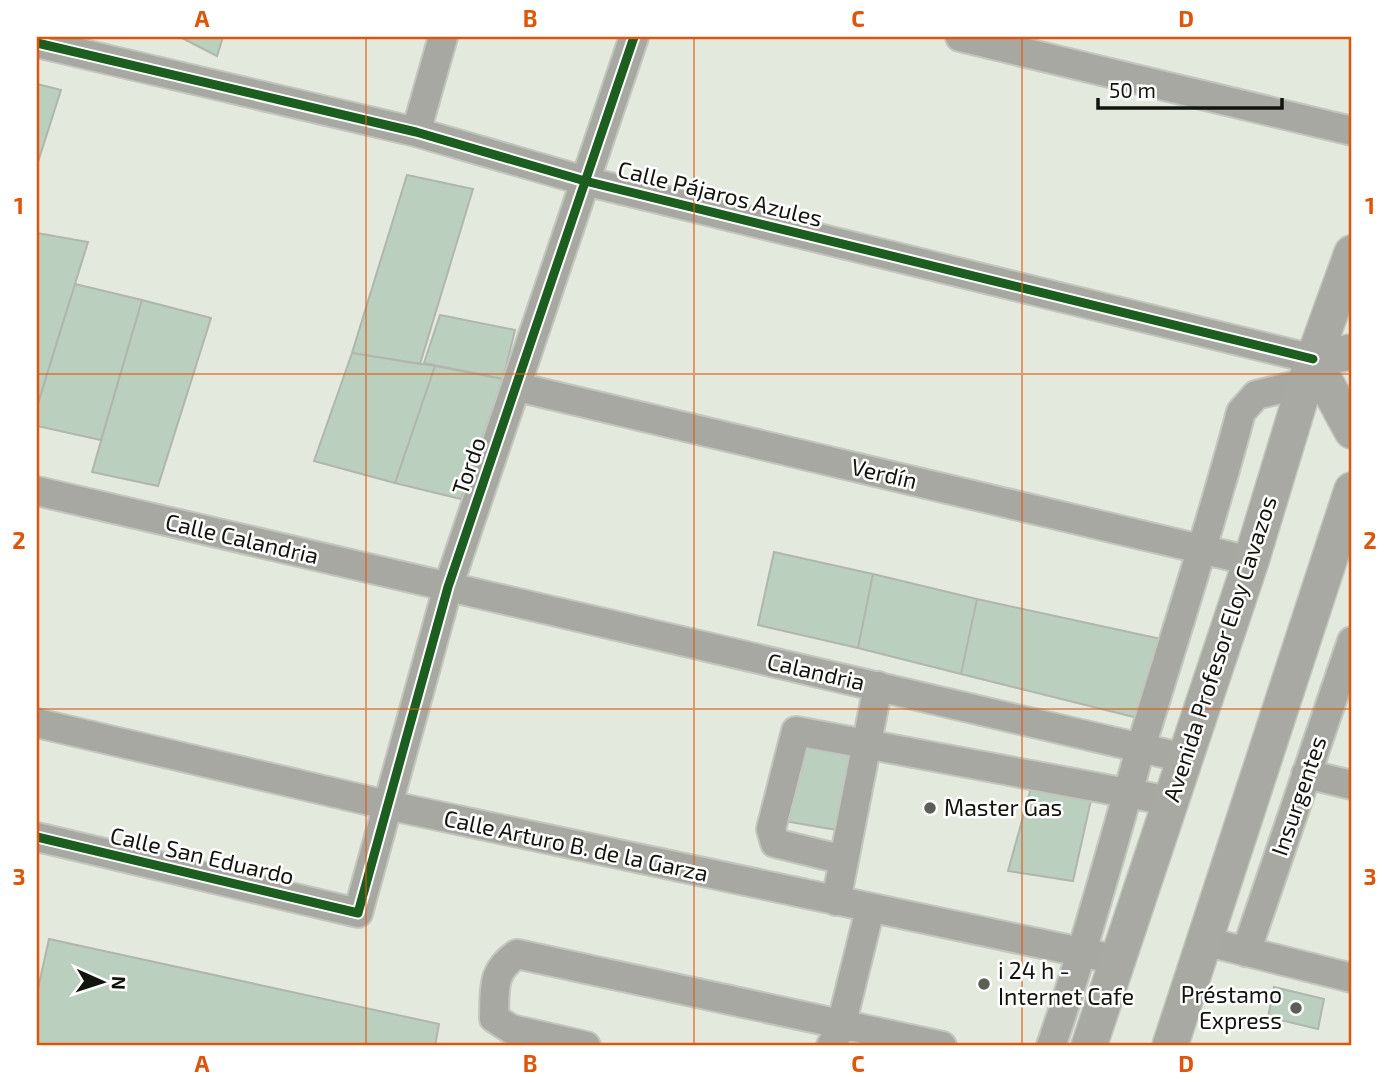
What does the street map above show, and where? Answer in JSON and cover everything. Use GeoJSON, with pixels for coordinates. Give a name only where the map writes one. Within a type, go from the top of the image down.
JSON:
{"type":"FeatureCollection","features":[{"type":"Feature","properties":{"kind":"main road","name":"Avenida Profesor Eloy Cavazos"},"geometry":{"type":"LineString","coordinates":[[1089,1046],[1251,561],[1309,371],[1352,253]]}},
{"type":"Feature","properties":{"kind":"main road"},"geometry":{"type":"LineString","coordinates":[[1352,352],[1309,371],[1352,430]]}},
{"type":"Feature","properties":{"kind":"main road"},"geometry":{"type":"LineString","coordinates":[[1170,1046],[1352,490]]}},
{"type":"Feature","properties":{"kind":"street"},"geometry":{"type":"LineString","coordinates":[[416,132],[443,37]]}},
{"type":"Feature","properties":{"kind":"street","name":"Tordo"},"geometry":{"type":"LineString","coordinates":[[358,914],[448,587],[634,37]]}},
{"type":"Feature","properties":{"kind":"street"},"geometry":{"type":"LineString","coordinates":[[960,37],[1352,131]]}},
{"type":"Feature","properties":{"kind":"street","name":"Calle Pájaros Azules"},"geometry":{"type":"LineString","coordinates":[[37,43],[416,132],[585,181],[1309,371]]}},
{"type":"Feature","properties":{"kind":"street"},"geometry":{"type":"LineString","coordinates":[[1051,1046],[1083,952],[1141,748],[1204,550],[1241,412],[1256,395],[1309,371]]}},
{"type":"Feature","properties":{"kind":"street","name":"Verdín"},"geometry":{"type":"LineString","coordinates":[[517,387],[1251,561]]}},
{"type":"Feature","properties":{"kind":"street","name":"Calle Calandria"},"geometry":{"type":"LineString","coordinates":[[37,491],[448,587]]}},
{"type":"Feature","properties":{"kind":"street","name":"Calandria"},"geometry":{"type":"LineString","coordinates":[[448,587],[1184,758]]}},
{"type":"Feature","properties":{"kind":"street","name":"Insurgentes"},"geometry":{"type":"LineString","coordinates":[[1247,952],[1352,640]]}},
{"type":"Feature","properties":{"kind":"street"},"geometry":{"type":"LineString","coordinates":[[836,901],[878,686]]}},
{"type":"Feature","properties":{"kind":"street","name":"Calle Arturo B. de la Garza"},"geometry":{"type":"LineString","coordinates":[[37,723],[387,805],[1118,960]]}},
{"type":"Feature","properties":{"kind":"street"},"geometry":{"type":"LineString","coordinates":[[844,860],[775,843],[771,829],[796,730],[1170,801]]}},
{"type":"Feature","properties":{"kind":"street"},"geometry":{"type":"LineString","coordinates":[[1306,774],[1352,785]]}},
{"type":"Feature","properties":{"kind":"street","name":"Calle San Eduardo"},"geometry":{"type":"LineString","coordinates":[[37,837],[358,914]]}},
{"type":"Feature","properties":{"kind":"street"},"geometry":{"type":"LineString","coordinates":[[836,1036],[870,909]]}},
{"type":"Feature","properties":{"kind":"street"},"geometry":{"type":"LineString","coordinates":[[1204,942],[1352,978]]}},
{"type":"Feature","properties":{"kind":"street"},"geometry":{"type":"LineString","coordinates":[[586,1046],[511,1028],[494,1018],[495,987],[501,965],[517,954],[836,1036],[942,1046]]}},
{"type":"Feature","properties":{"kind":"building"},"geometry":{"type":"Polygon","coordinates":[[[180,37],[223,37],[217,56],[180,37]]]}},
{"type":"Feature","properties":{"kind":"building"},"geometry":{"type":"Polygon","coordinates":[[[37,84],[61,90],[37,165],[37,84]]]}},
{"type":"Feature","properties":{"kind":"building"},"geometry":{"type":"Polygon","coordinates":[[[407,175],[473,189],[420,364],[352,353],[407,175]]]}},
{"type":"Feature","properties":{"kind":"building"},"geometry":{"type":"Polygon","coordinates":[[[37,233],[88,242],[37,406],[37,233]]]}},
{"type":"Feature","properties":{"kind":"building"},"geometry":{"type":"Polygon","coordinates":[[[75,284],[142,300],[101,440],[37,426],[37,407],[75,284]]]}},
{"type":"Feature","properties":{"kind":"building"},"geometry":{"type":"Polygon","coordinates":[[[142,300],[211,318],[158,486],[92,472],[142,300]]]}},
{"type":"Feature","properties":{"kind":"building"},"geometry":{"type":"Polygon","coordinates":[[[440,315],[515,330],[503,379],[424,363],[440,315]]]}},
{"type":"Feature","properties":{"kind":"building"},"geometry":{"type":"Polygon","coordinates":[[[352,353],[435,366],[395,483],[314,461],[352,353]]]}},
{"type":"Feature","properties":{"kind":"building"},"geometry":{"type":"Polygon","coordinates":[[[435,366],[503,379],[461,499],[395,483],[435,366]]]}},
{"type":"Feature","properties":{"kind":"building"},"geometry":{"type":"Polygon","coordinates":[[[774,552],[873,574],[858,648],[758,625],[774,552]]]}},
{"type":"Feature","properties":{"kind":"building"},"geometry":{"type":"Polygon","coordinates":[[[873,574],[977,599],[961,674],[858,648],[873,574]]]}},
{"type":"Feature","properties":{"kind":"building"},"geometry":{"type":"Polygon","coordinates":[[[977,599],[1161,639],[1138,718],[961,674],[977,599]]]}},
{"type":"Feature","properties":{"kind":"building"},"geometry":{"type":"Polygon","coordinates":[[[806,744],[856,754],[837,830],[784,821],[806,744]]]}},
{"type":"Feature","properties":{"kind":"building"},"geometry":{"type":"Polygon","coordinates":[[[1031,788],[1091,800],[1073,881],[1008,871],[1031,788]]]}},
{"type":"Feature","properties":{"kind":"building"},"geometry":{"type":"Polygon","coordinates":[[[49,939],[439,1024],[435,1046],[37,1046],[37,993],[49,939]]]}},
{"type":"Feature","properties":{"kind":"building","name":"Préstamo Express"},"geometry":{"type":"Polygon","coordinates":[[[1274,987],[1324,999],[1318,1029],[1268,1017],[1274,987]]]}},
{"type":"Feature","properties":{"kind":"cycle path"},"geometry":{"type":"LineString","coordinates":[[37,837],[358,913],[448,587],[634,37]]}},
{"type":"Feature","properties":{"kind":"cycle path"},"geometry":{"type":"LineString","coordinates":[[37,43],[416,132],[585,181],[1313,359]]}},
{"type":"Feature","properties":{"kind":"place","name":"Master Gas"},"geometry":{"type":"Point","coordinates":[930,808]}},
{"type":"Feature","properties":{"kind":"place","name":"i 24 h - Internet Cafe"},"geometry":{"type":"Point","coordinates":[984,984]}},
{"type":"Feature","properties":{"kind":"place","name":"Préstamo Express"},"geometry":{"type":"Point","coordinates":[1296,1008]}}]}
